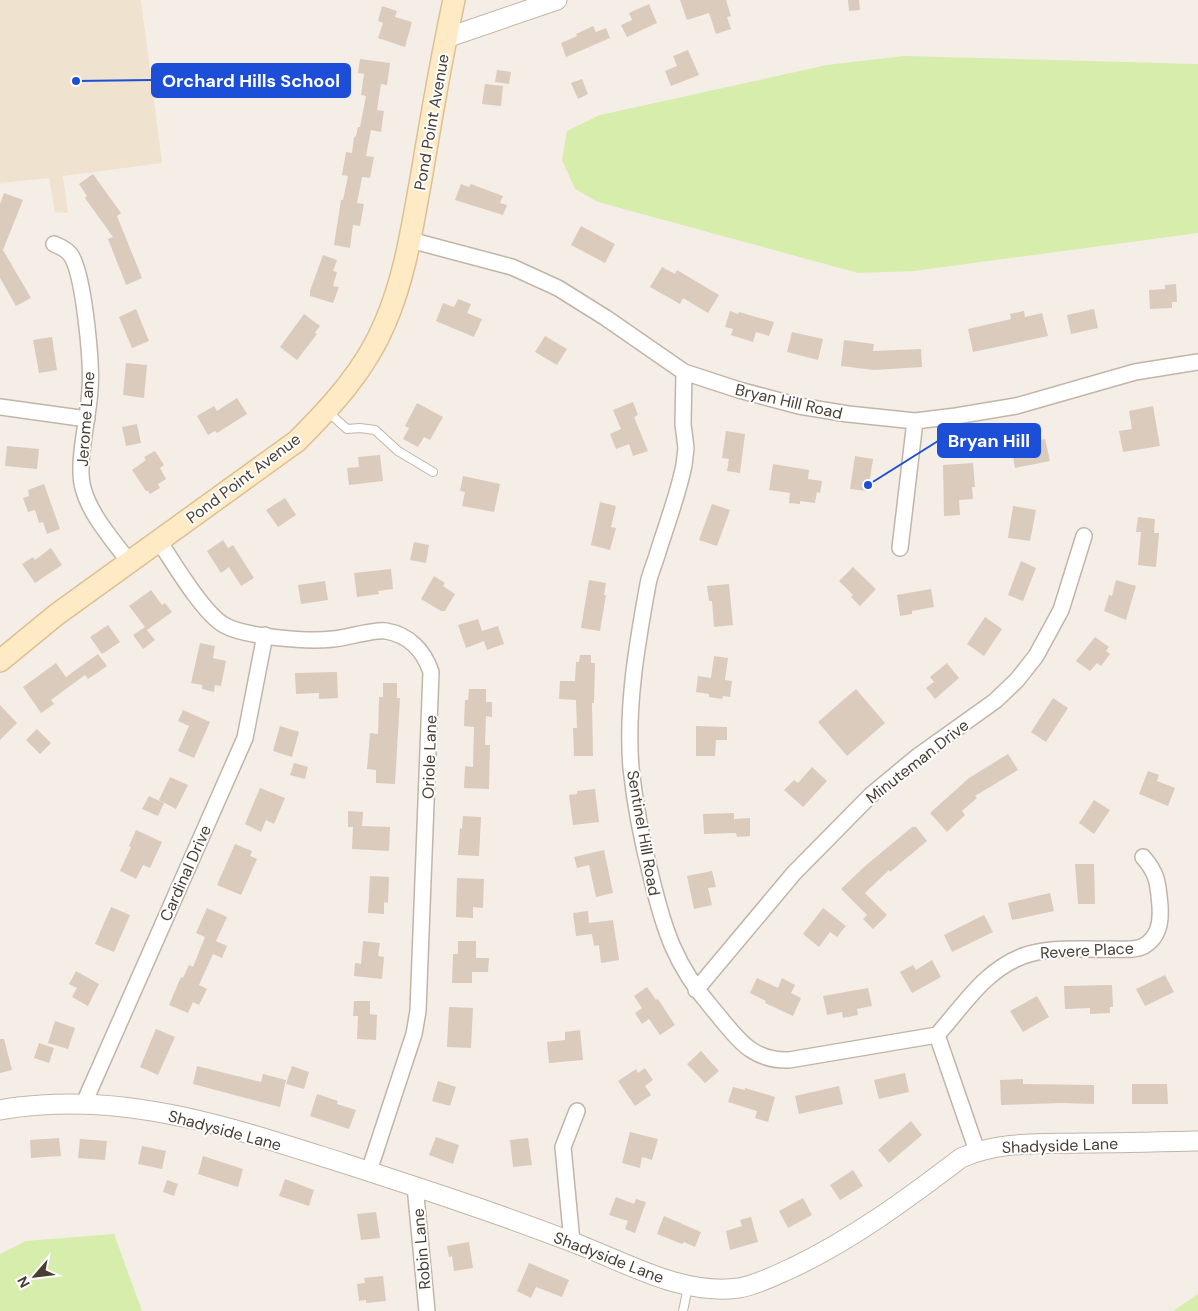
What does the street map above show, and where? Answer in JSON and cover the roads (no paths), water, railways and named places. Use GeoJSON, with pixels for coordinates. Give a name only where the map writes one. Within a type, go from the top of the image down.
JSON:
{"type":"FeatureCollection","features":[{"type":"Feature","properties":{"kind":"main road","name":"Pond Point Avenue"},"geometry":{"type":"LineString","coordinates":[[0,661],[56,615],[297,441],[348,386],[368,356],[384,324],[405,263],[454,0]]}},
{"type":"Feature","properties":{"kind":"street"},"geometry":{"type":"LineString","coordinates":[[446,38],[557,0]]}},
{"type":"Feature","properties":{"kind":"street","name":"Bryan Hill Road"},"geometry":{"type":"LineString","coordinates":[[410,240],[512,267],[558,288],[606,318],[684,372],[739,390],[799,406],[848,414],[915,421],[956,416],[1016,406],[1135,372],[1198,362]]}},
{"type":"Feature","properties":{"kind":"street","name":"Jerome Lane"},"geometry":{"type":"LineString","coordinates":[[54,244],[64,249],[76,267],[88,332],[90,388],[81,469],[82,487],[97,518],[129,562]]}},
{"type":"Feature","properties":{"kind":"street","name":"Sentinel Hill Road"},"geometry":{"type":"LineString","coordinates":[[684,372],[683,424],[686,448],[684,465],[681,480],[648,582],[633,678],[631,766],[636,810],[660,915],[675,953],[696,990],[742,1043],[753,1052],[764,1057],[790,1060],[937,1035]]}},
{"type":"Feature","properties":{"kind":"street"},"geometry":{"type":"LineString","coordinates":[[0,407],[87,419]]}},
{"type":"Feature","properties":{"kind":"street"},"geometry":{"type":"LineString","coordinates":[[900,548],[915,421]]}},
{"type":"Feature","properties":{"kind":"street","name":"Minuteman Drive"},"geometry":{"type":"LineString","coordinates":[[696,990],[794,872],[871,795],[918,756],[995,701],[1017,680],[1036,656],[1061,610],[1084,536]]}},
{"type":"Feature","properties":{"kind":"street","name":"Oriole Lane"},"geometry":{"type":"LineString","coordinates":[[159,541],[213,617],[226,626],[235,630],[299,640],[332,639],[385,631],[412,642],[425,656],[431,672],[418,1011],[414,1034],[369,1172]]}},
{"type":"Feature","properties":{"kind":"street","name":"Cardinal Drive"},"geometry":{"type":"LineString","coordinates":[[84,1103],[245,738],[264,635]]}},
{"type":"Feature","properties":{"kind":"street","name":"Revere Place"},"geometry":{"type":"LineString","coordinates":[[937,1035],[983,981],[996,970],[1024,955],[1047,950],[1133,949],[1148,943],[1158,929],[1161,916],[1158,880],[1151,866],[1143,857]]}},
{"type":"Feature","properties":{"kind":"street"},"geometry":{"type":"LineString","coordinates":[[937,1035],[977,1151]]}},
{"type":"Feature","properties":{"kind":"street","name":"Shadyside Lane"},"geometry":{"type":"LineString","coordinates":[[0,1110],[11,1107],[84,1103],[151,1111],[226,1126],[415,1186],[572,1242],[645,1272],[688,1287],[712,1290],[742,1288],[775,1276],[837,1245],[867,1226],[960,1158],[977,1151],[996,1146],[1026,1144],[1198,1142]]}},
{"type":"Feature","properties":{"kind":"street"},"geometry":{"type":"LineString","coordinates":[[572,1242],[563,1147],[577,1111]]}},
{"type":"Feature","properties":{"kind":"street","name":"Robin Lane"},"geometry":{"type":"LineString","coordinates":[[415,1186],[427,1311]]}},
{"type":"Feature","properties":{"kind":"lane"},"geometry":{"type":"LineString","coordinates":[[326,411],[347,429],[375,430],[398,451],[433,472]]}},
{"type":"Feature","properties":{"kind":"lane"},"geometry":{"type":"LineString","coordinates":[[683,1311],[688,1287]]}},
{"type":"Feature","properties":{"kind":"place","name":"Orchard Hills School"},"geometry":{"type":"Point","coordinates":[76,81]}},
{"type":"Feature","properties":{"kind":"place","name":"Bryan Hill"},"geometry":{"type":"Point","coordinates":[868,485]}}]}
